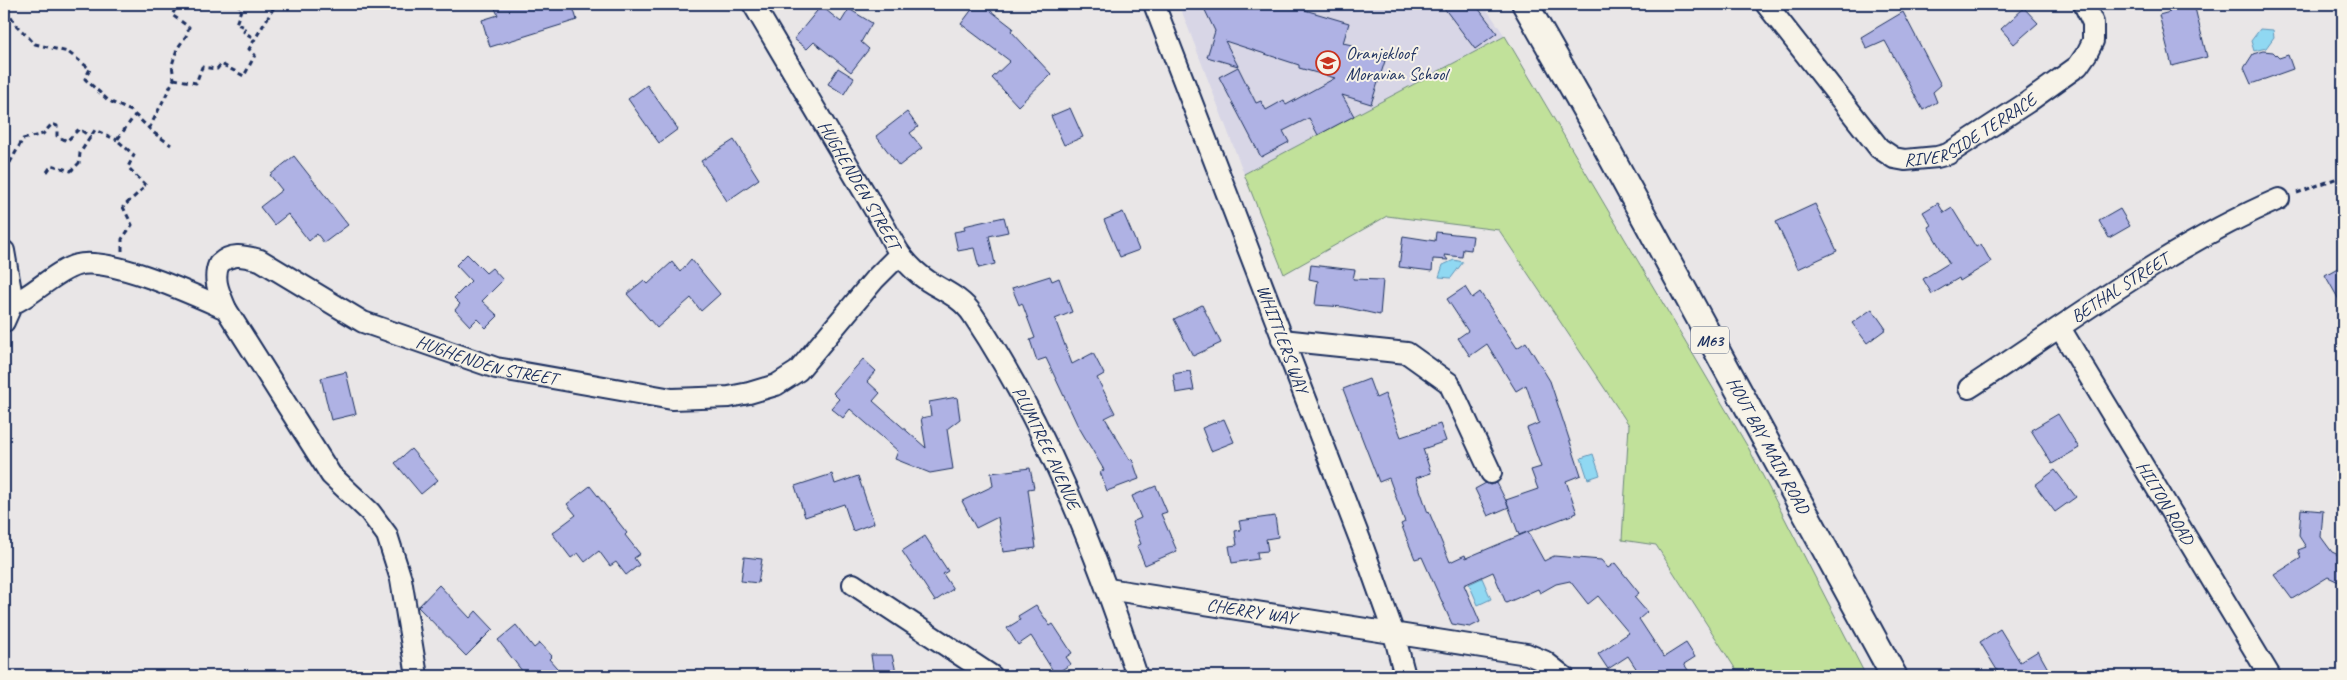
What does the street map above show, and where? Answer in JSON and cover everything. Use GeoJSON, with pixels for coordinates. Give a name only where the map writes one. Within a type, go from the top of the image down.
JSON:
{"type":"FeatureCollection","features":[{"type":"Feature","properties":{"kind":"main road","name":"HOUT BAY MAIN ROAD"},"geometry":{"type":"LineString","coordinates":[[1525,4],[1594,125],[1894,676]]}},
{"type":"Feature","properties":{"kind":"street","name":"HUGHENDEN STREET"},"geometry":{"type":"LineString","coordinates":[[417,676],[401,579],[387,535],[370,512],[331,475],[226,309],[216,284],[219,264],[227,257],[244,256],[260,260],[347,314],[374,327],[496,368],[672,399],[729,397],[764,390],[776,385],[798,371],[874,280],[899,255],[886,228],[753,4]]}},
{"type":"Feature","properties":{"kind":"street","name":"WHITTLERS WAY"},"geometry":{"type":"LineString","coordinates":[[1154,4],[1282,340],[1325,446],[1394,634],[1405,676]]}},
{"type":"Feature","properties":{"kind":"street","name":"RIVERSIDE TERRACE"},"geometry":{"type":"LineString","coordinates":[[1766,4],[1879,148],[1894,158],[1913,161],[1948,154],[2028,102],[2078,66],[2088,53],[2093,41],[2093,23],[2084,4]]}},
{"type":"Feature","properties":{"kind":"street","name":"BETHAL STREET"},"geometry":{"type":"LineString","coordinates":[[1969,388],[2129,280],[2229,223],[2280,200]]}},
{"type":"Feature","properties":{"kind":"street"},"geometry":{"type":"LineString","coordinates":[[4,251],[10,278],[12,304],[4,322]]}},
{"type":"Feature","properties":{"kind":"street","name":"PLUMTREE AVENUE"},"geometry":{"type":"LineString","coordinates":[[899,255],[914,270],[958,299],[972,313],[1018,389],[1061,473],[1108,589],[1137,676]]}},
{"type":"Feature","properties":{"kind":"street"},"geometry":{"type":"LineString","coordinates":[[12,304],[24,299],[78,265],[96,263],[164,282],[226,309]]}},
{"type":"Feature","properties":{"kind":"street","name":"HILTON ROAD"},"geometry":{"type":"LineString","coordinates":[[2060,328],[2270,676]]}},
{"type":"Feature","properties":{"kind":"street"},"geometry":{"type":"LineString","coordinates":[[1282,340],[1407,353],[1449,384],[1491,473]]}},
{"type":"Feature","properties":{"kind":"street"},"geometry":{"type":"LineString","coordinates":[[853,584],[992,676]]}},
{"type":"Feature","properties":{"kind":"street","name":"CHERRY WAY"},"geometry":{"type":"LineString","coordinates":[[1108,589],[1527,654],[1544,661],[1563,676]]}},
{"type":"Feature","properties":{"kind":"path"},"geometry":{"type":"LineString","coordinates":[[5,6],[10,4]]}},
{"type":"Feature","properties":{"kind":"path"},"geometry":{"type":"LineString","coordinates":[[150,129],[174,79],[172,65],[177,48],[186,36],[188,27],[172,15],[178,4]]}},
{"type":"Feature","properties":{"kind":"path"},"geometry":{"type":"LineString","coordinates":[[236,4],[242,7],[236,24],[246,27],[244,32],[255,39]]}},
{"type":"Feature","properties":{"kind":"path"},"geometry":{"type":"LineString","coordinates":[[174,79],[196,83],[202,67],[218,69],[221,64],[244,76],[255,55],[249,49],[276,4]]}},
{"type":"Feature","properties":{"kind":"path"},"geometry":{"type":"LineString","coordinates":[[4,34],[5,6]]}},
{"type":"Feature","properties":{"kind":"path"},"geometry":{"type":"LineString","coordinates":[[5,6],[16,25],[35,44],[68,52],[90,69],[85,79],[108,101],[135,114],[150,129],[170,144]]}},
{"type":"Feature","properties":{"kind":"path"},"geometry":{"type":"LineString","coordinates":[[117,140],[135,114]]}},
{"type":"Feature","properties":{"kind":"path"},"geometry":{"type":"LineString","coordinates":[[4,168],[7,168],[23,139],[43,134],[52,124],[57,126],[57,136],[67,141],[79,129],[91,137]]}},
{"type":"Feature","properties":{"kind":"path"},"geometry":{"type":"LineString","coordinates":[[47,172],[52,165],[70,171],[79,163],[80,153],[95,130],[117,140],[134,155],[128,167],[146,186],[123,208],[132,225],[122,239],[122,257],[118,269]]}},
{"type":"Feature","properties":{"kind":"path"},"geometry":{"type":"LineString","coordinates":[[2280,200],[2343,176]]}},
{"type":"Feature","properties":{"kind":"shaded area","name":"Oranjekloof Moravian School"},"geometry":{"type":"Polygon","coordinates":[[[1179,4],[1483,4],[1505,36],[1244,174],[1179,4]]]}},
{"type":"Feature","properties":{"kind":"green space"},"geometry":{"type":"Polygon","coordinates":[[[1505,36],[1749,449],[1866,676],[1740,676],[1656,545],[1622,540],[1629,425],[1499,230],[1387,216],[1284,274],[1244,174],[1505,36]]]}},
{"type":"Feature","properties":{"kind":"water"},"geometry":{"type":"Polygon","coordinates":[[[2260,29],[2273,30],[2274,37],[2266,48],[2254,51],[2251,41],[2260,29]]]}},
{"type":"Feature","properties":{"kind":"water"},"geometry":{"type":"Polygon","coordinates":[[[1454,260],[1463,262],[1451,278],[1439,277],[1443,265],[1454,260]]]}},
{"type":"Feature","properties":{"kind":"water"},"geometry":{"type":"Polygon","coordinates":[[[1593,454],[1600,475],[1588,479],[1581,458],[1593,454]]]}},
{"type":"Feature","properties":{"kind":"water"},"geometry":{"type":"Polygon","coordinates":[[[1482,578],[1491,599],[1478,605],[1469,584],[1482,578]]]}},
{"type":"Feature","properties":{"kind":"building"},"geometry":{"type":"Polygon","coordinates":[[[493,4],[572,4],[577,20],[490,47],[482,20],[498,15],[493,4]]]}},
{"type":"Feature","properties":{"kind":"building"},"geometry":{"type":"Polygon","coordinates":[[[976,4],[982,4],[1013,28],[1011,31],[1051,74],[1018,106],[992,78],[1010,61],[961,24],[976,4]]]}},
{"type":"Feature","properties":{"kind":"building"},"geometry":{"type":"Polygon","coordinates":[[[1202,4],[1299,4],[1298,8],[1349,23],[1343,43],[1352,45],[1351,49],[1385,61],[1371,104],[1342,95],[1354,116],[1318,135],[1309,118],[1283,131],[1289,142],[1261,157],[1219,77],[1238,67],[1256,103],[1261,101],[1266,110],[1284,100],[1286,105],[1335,78],[1299,68],[1299,65],[1225,41],[1238,66],[1207,57],[1215,31],[1202,4]]]}},
{"type":"Feature","properties":{"kind":"building"},"geometry":{"type":"Polygon","coordinates":[[[1441,4],[1475,4],[1497,33],[1475,49],[1441,4]]]}},
{"type":"Feature","properties":{"kind":"building"},"geometry":{"type":"Polygon","coordinates":[[[2162,4],[2194,4],[2207,57],[2172,66],[2159,15],[2170,12],[2162,4]]]}},
{"type":"Feature","properties":{"kind":"building"},"geometry":{"type":"Polygon","coordinates":[[[821,6],[841,22],[849,9],[872,23],[861,42],[869,49],[851,72],[814,42],[807,49],[794,39],[821,6]]]}},
{"type":"Feature","properties":{"kind":"building"},"geometry":{"type":"Polygon","coordinates":[[[2024,8],[2038,23],[2014,44],[2001,29],[2024,8]]]}},
{"type":"Feature","properties":{"kind":"building"},"geometry":{"type":"Polygon","coordinates":[[[1903,12],[1941,85],[1933,92],[1937,102],[1923,110],[1885,41],[1867,49],[1861,37],[1903,12]]]}},
{"type":"Feature","properties":{"kind":"building"},"geometry":{"type":"Polygon","coordinates":[[[2263,51],[2273,52],[2279,58],[2288,55],[2293,69],[2251,84],[2244,68],[2253,54],[2263,51]]]}},
{"type":"Feature","properties":{"kind":"building"},"geometry":{"type":"Polygon","coordinates":[[[838,68],[854,78],[844,94],[828,84],[838,68]]]}},
{"type":"Feature","properties":{"kind":"building"},"geometry":{"type":"Polygon","coordinates":[[[647,85],[678,129],[659,143],[628,99],[647,85]]]}},
{"type":"Feature","properties":{"kind":"building"},"geometry":{"type":"Polygon","coordinates":[[[1070,108],[1083,137],[1064,145],[1051,116],[1070,108]]]}},
{"type":"Feature","properties":{"kind":"building"},"geometry":{"type":"Polygon","coordinates":[[[907,112],[918,127],[910,133],[922,148],[899,166],[876,136],[907,112]]]}},
{"type":"Feature","properties":{"kind":"building"},"geometry":{"type":"Polygon","coordinates":[[[734,140],[759,179],[727,201],[701,161],[734,140]]]}},
{"type":"Feature","properties":{"kind":"building"},"geometry":{"type":"Polygon","coordinates":[[[294,156],[348,225],[324,243],[317,234],[309,241],[288,214],[274,225],[260,207],[282,190],[270,175],[294,156]]]}},
{"type":"Feature","properties":{"kind":"building"},"geometry":{"type":"Polygon","coordinates":[[[1938,203],[1944,213],[1952,208],[1976,247],[1981,244],[1991,262],[1960,281],[1959,278],[1932,294],[1923,279],[1949,263],[1928,227],[1931,225],[1923,212],[1938,203]]]}},
{"type":"Feature","properties":{"kind":"building"},"geometry":{"type":"Polygon","coordinates":[[[1815,204],[1837,251],[1798,269],[1776,222],[1815,204]]]}},
{"type":"Feature","properties":{"kind":"building"},"geometry":{"type":"Polygon","coordinates":[[[2120,209],[2130,226],[2109,238],[2099,221],[2120,209]]]}},
{"type":"Feature","properties":{"kind":"building"},"geometry":{"type":"Polygon","coordinates":[[[1123,212],[1139,250],[1120,257],[1104,220],[1123,212]]]}},
{"type":"Feature","properties":{"kind":"building"},"geometry":{"type":"Polygon","coordinates":[[[1004,217],[1008,232],[989,236],[995,264],[979,268],[974,248],[958,251],[954,232],[965,230],[964,226],[1004,217]]]}},
{"type":"Feature","properties":{"kind":"building"},"geometry":{"type":"Polygon","coordinates":[[[1436,232],[1473,236],[1471,250],[1463,249],[1462,257],[1444,255],[1448,260],[1433,259],[1432,271],[1399,267],[1403,236],[1435,241],[1436,232]]]}},
{"type":"Feature","properties":{"kind":"building"},"geometry":{"type":"Polygon","coordinates":[[[467,254],[486,273],[492,268],[503,280],[482,301],[498,316],[486,328],[477,319],[470,326],[455,310],[460,304],[454,298],[471,281],[456,265],[467,254]]]}},
{"type":"Feature","properties":{"kind":"building"},"geometry":{"type":"Polygon","coordinates":[[[691,259],[720,294],[701,311],[691,298],[657,328],[627,294],[644,280],[648,284],[672,262],[680,272],[691,259]]]}},
{"type":"Feature","properties":{"kind":"building"},"geometry":{"type":"Polygon","coordinates":[[[1311,265],[1355,270],[1353,279],[1383,280],[1380,315],[1344,307],[1315,305],[1318,281],[1309,279],[1311,265]]]}},
{"type":"Feature","properties":{"kind":"building"},"geometry":{"type":"Polygon","coordinates":[[[2343,265],[2343,307],[2325,275],[2343,265]]]}},
{"type":"Feature","properties":{"kind":"building"},"geometry":{"type":"Polygon","coordinates":[[[1050,276],[1052,281],[1059,278],[1072,312],[1055,319],[1072,364],[1093,353],[1104,374],[1097,378],[1115,413],[1105,418],[1130,460],[1132,459],[1139,479],[1107,491],[1100,472],[1104,470],[1077,424],[1046,358],[1037,361],[1030,340],[1035,338],[1022,303],[1019,305],[1012,288],[1050,276]]]}},
{"type":"Feature","properties":{"kind":"building"},"geometry":{"type":"Polygon","coordinates":[[[1465,287],[1472,298],[1480,292],[1517,348],[1526,342],[1550,381],[1581,475],[1566,481],[1577,513],[1519,535],[1506,500],[1538,489],[1531,470],[1541,467],[1527,428],[1539,423],[1526,385],[1516,391],[1487,344],[1470,356],[1458,338],[1468,331],[1447,299],[1465,287]]]}},
{"type":"Feature","properties":{"kind":"building"},"geometry":{"type":"Polygon","coordinates":[[[1202,305],[1221,343],[1193,356],[1174,319],[1202,305]]]}},
{"type":"Feature","properties":{"kind":"building"},"geometry":{"type":"Polygon","coordinates":[[[1872,309],[1886,329],[1867,343],[1852,323],[1872,309]]]}},
{"type":"Feature","properties":{"kind":"building"},"geometry":{"type":"Polygon","coordinates":[[[863,359],[876,371],[867,381],[880,393],[873,401],[926,448],[921,418],[931,416],[929,402],[957,397],[960,419],[947,429],[953,469],[930,473],[895,459],[898,451],[850,409],[843,418],[831,408],[839,399],[833,393],[863,359]]]}},
{"type":"Feature","properties":{"kind":"building"},"geometry":{"type":"Polygon","coordinates":[[[1190,371],[1194,390],[1176,393],[1173,374],[1190,371]]]}},
{"type":"Feature","properties":{"kind":"building"},"geometry":{"type":"Polygon","coordinates":[[[346,372],[356,414],[331,420],[321,378],[346,372]]]}},
{"type":"Feature","properties":{"kind":"building"},"geometry":{"type":"Polygon","coordinates":[[[1369,379],[1376,398],[1385,394],[1401,437],[1440,424],[1446,441],[1423,449],[1431,473],[1416,478],[1428,513],[1450,562],[1465,555],[1466,558],[1528,532],[1544,561],[1554,556],[1601,560],[1608,568],[1615,563],[1639,593],[1634,597],[1647,612],[1639,619],[1664,657],[1686,643],[1695,657],[1684,664],[1692,676],[1641,676],[1628,656],[1608,669],[1598,654],[1629,633],[1598,596],[1588,604],[1570,581],[1556,584],[1540,593],[1538,589],[1506,603],[1493,572],[1464,585],[1480,622],[1470,627],[1452,624],[1422,557],[1415,559],[1401,524],[1405,522],[1389,478],[1379,482],[1343,389],[1369,379]]]}},
{"type":"Feature","properties":{"kind":"building"},"geometry":{"type":"Polygon","coordinates":[[[2058,414],[2079,448],[2052,464],[2031,430],[2058,414]]]}},
{"type":"Feature","properties":{"kind":"building"},"geometry":{"type":"Polygon","coordinates":[[[1224,419],[1234,442],[1211,451],[1202,428],[1224,419]]]}},
{"type":"Feature","properties":{"kind":"building"},"geometry":{"type":"Polygon","coordinates":[[[411,449],[438,480],[421,494],[395,463],[411,449]]]}},
{"type":"Feature","properties":{"kind":"building"},"geometry":{"type":"Polygon","coordinates":[[[1030,468],[1034,488],[1028,489],[1036,548],[1003,552],[998,517],[976,528],[962,501],[993,486],[991,473],[1030,468]]]}},
{"type":"Feature","properties":{"kind":"building"},"geometry":{"type":"Polygon","coordinates":[[[2055,470],[2076,497],[2055,512],[2035,485],[2055,470]]]}},
{"type":"Feature","properties":{"kind":"building"},"geometry":{"type":"Polygon","coordinates":[[[832,474],[835,484],[858,476],[874,523],[853,531],[844,504],[805,517],[795,486],[832,474]]]}},
{"type":"Feature","properties":{"kind":"building"},"geometry":{"type":"Polygon","coordinates":[[[1486,483],[1490,485],[1497,483],[1509,507],[1488,516],[1475,489],[1486,483]]]}},
{"type":"Feature","properties":{"kind":"building"},"geometry":{"type":"Polygon","coordinates":[[[590,486],[627,533],[625,535],[640,554],[634,558],[639,565],[626,575],[616,562],[610,566],[599,551],[585,562],[578,553],[571,558],[552,533],[576,515],[567,504],[590,486]]]}},
{"type":"Feature","properties":{"kind":"building"},"geometry":{"type":"Polygon","coordinates":[[[1156,486],[1167,512],[1161,514],[1177,551],[1145,565],[1137,546],[1141,544],[1132,522],[1141,518],[1132,496],[1156,486]]]}},
{"type":"Feature","properties":{"kind":"building"},"geometry":{"type":"Polygon","coordinates":[[[2301,509],[2323,511],[2321,537],[2332,552],[2343,557],[2343,584],[2328,577],[2292,599],[2274,575],[2301,558],[2298,550],[2306,547],[2299,536],[2301,509]]]}},
{"type":"Feature","properties":{"kind":"building"},"geometry":{"type":"Polygon","coordinates":[[[1275,516],[1278,537],[1266,539],[1268,551],[1257,552],[1258,559],[1232,563],[1229,546],[1237,545],[1235,531],[1241,530],[1239,521],[1275,516]]]}},
{"type":"Feature","properties":{"kind":"building"},"geometry":{"type":"Polygon","coordinates":[[[925,536],[948,571],[943,574],[953,589],[935,601],[902,551],[925,536]]]}},
{"type":"Feature","properties":{"kind":"building"},"geometry":{"type":"Polygon","coordinates":[[[744,557],[762,559],[758,583],[741,581],[744,557]]]}},
{"type":"Feature","properties":{"kind":"building"},"geometry":{"type":"Polygon","coordinates":[[[439,585],[470,618],[476,611],[493,629],[466,656],[418,607],[439,585]]]}},
{"type":"Feature","properties":{"kind":"building"},"geometry":{"type":"Polygon","coordinates":[[[1036,605],[1050,626],[1053,624],[1072,653],[1066,657],[1071,664],[1055,674],[1031,636],[1018,645],[1007,628],[1020,620],[1018,616],[1036,605]]]}},
{"type":"Feature","properties":{"kind":"building"},"geometry":{"type":"Polygon","coordinates":[[[516,625],[534,648],[540,643],[552,656],[549,659],[564,676],[526,676],[498,640],[516,625]]]}},
{"type":"Feature","properties":{"kind":"building"},"geometry":{"type":"Polygon","coordinates":[[[2000,629],[2020,662],[2038,651],[2052,676],[1998,676],[2000,675],[1980,642],[2000,629]]]}},
{"type":"Feature","properties":{"kind":"building"},"geometry":{"type":"Polygon","coordinates":[[[871,655],[892,655],[897,676],[874,676],[871,655]]]}},
{"type":"Feature","properties":{"kind":"place","name":"Oranjekloof Moravian School"},"geometry":{"type":"Point","coordinates":[1328,63]}}]}
